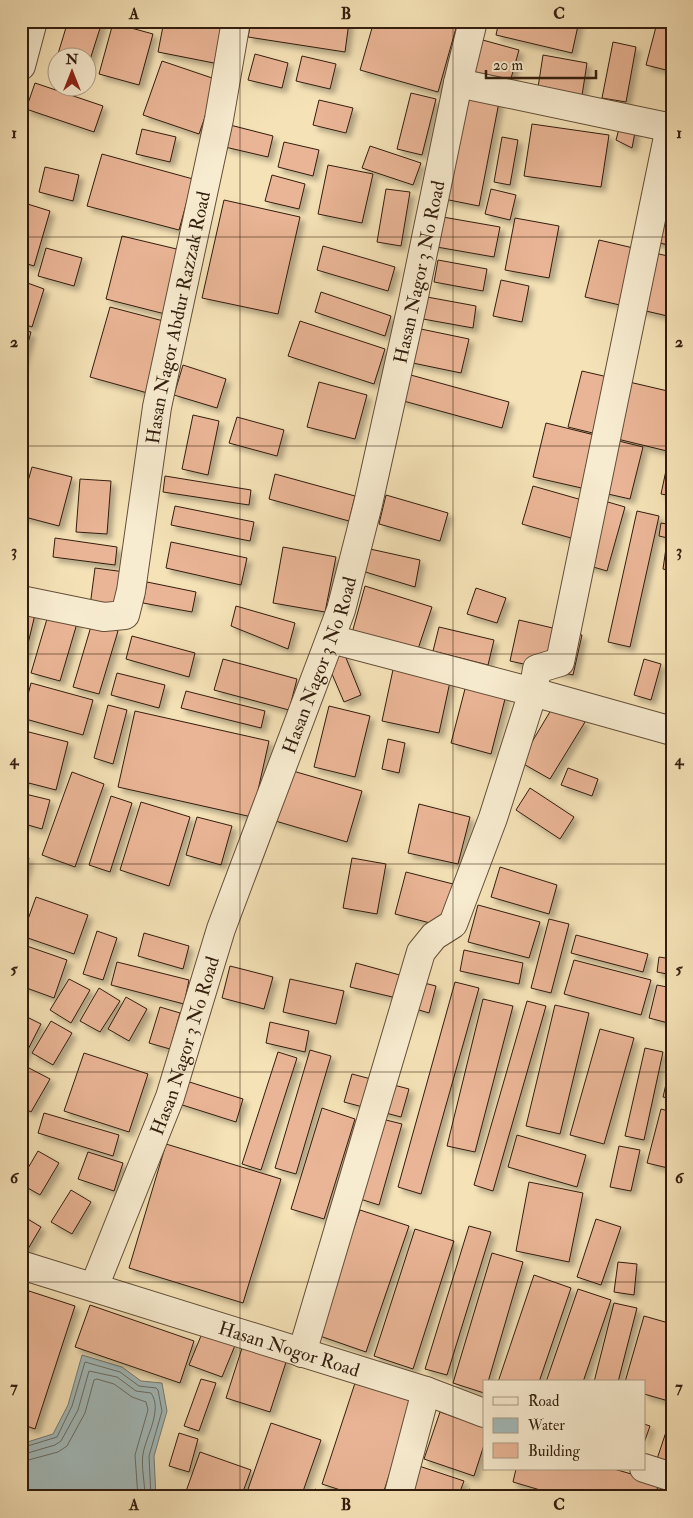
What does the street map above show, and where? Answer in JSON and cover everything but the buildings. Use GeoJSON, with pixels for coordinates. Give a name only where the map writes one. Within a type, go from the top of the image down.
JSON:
{"type":"FeatureCollection","features":[{"type":"Feature","properties":{"kind":"street"},"geometry":{"type":"LineString","coordinates":[[21,66],[33,21]]}},
{"type":"Feature","properties":{"kind":"street","name":"Hasan Nagor Abdur Razzak Road"},"geometry":{"type":"LineString","coordinates":[[21,600],[104,617],[125,615],[131,591],[157,407],[219,119],[236,21]]}},
{"type":"Feature","properties":{"kind":"street","name":"Hasan Nagor 3 No Road"},"geometry":{"type":"LineString","coordinates":[[94,1287],[170,1097],[221,929],[341,610],[368,504],[473,21]]}},
{"type":"Feature","properties":{"kind":"street"},"geometry":{"type":"LineString","coordinates":[[302,1353],[421,952],[434,936],[453,924],[493,818],[533,692],[537,668],[560,662],[671,128],[458,83]]}},
{"type":"Feature","properties":{"kind":"street"},"geometry":{"type":"LineString","coordinates":[[331,639],[672,731]]}},
{"type":"Feature","properties":{"kind":"street","name":"Hasan Nogor Road"},"geometry":{"type":"LineString","coordinates":[[21,1264],[426,1391],[483,1413]]}},
{"type":"Feature","properties":{"kind":"street"},"geometry":{"type":"LineString","coordinates":[[398,1497],[426,1391]]}},
{"type":"Feature","properties":{"kind":"street"},"geometry":{"type":"LineString","coordinates":[[646,1469],[669,1483]]}},
{"type":"Feature","properties":{"kind":"water"},"geometry":{"type":"Polygon","coordinates":[[[82,1355],[122,1367],[141,1381],[162,1383],[167,1411],[154,1456],[156,1497],[21,1497],[21,1444],[53,1434],[68,1405],[82,1355]]]}}]}
